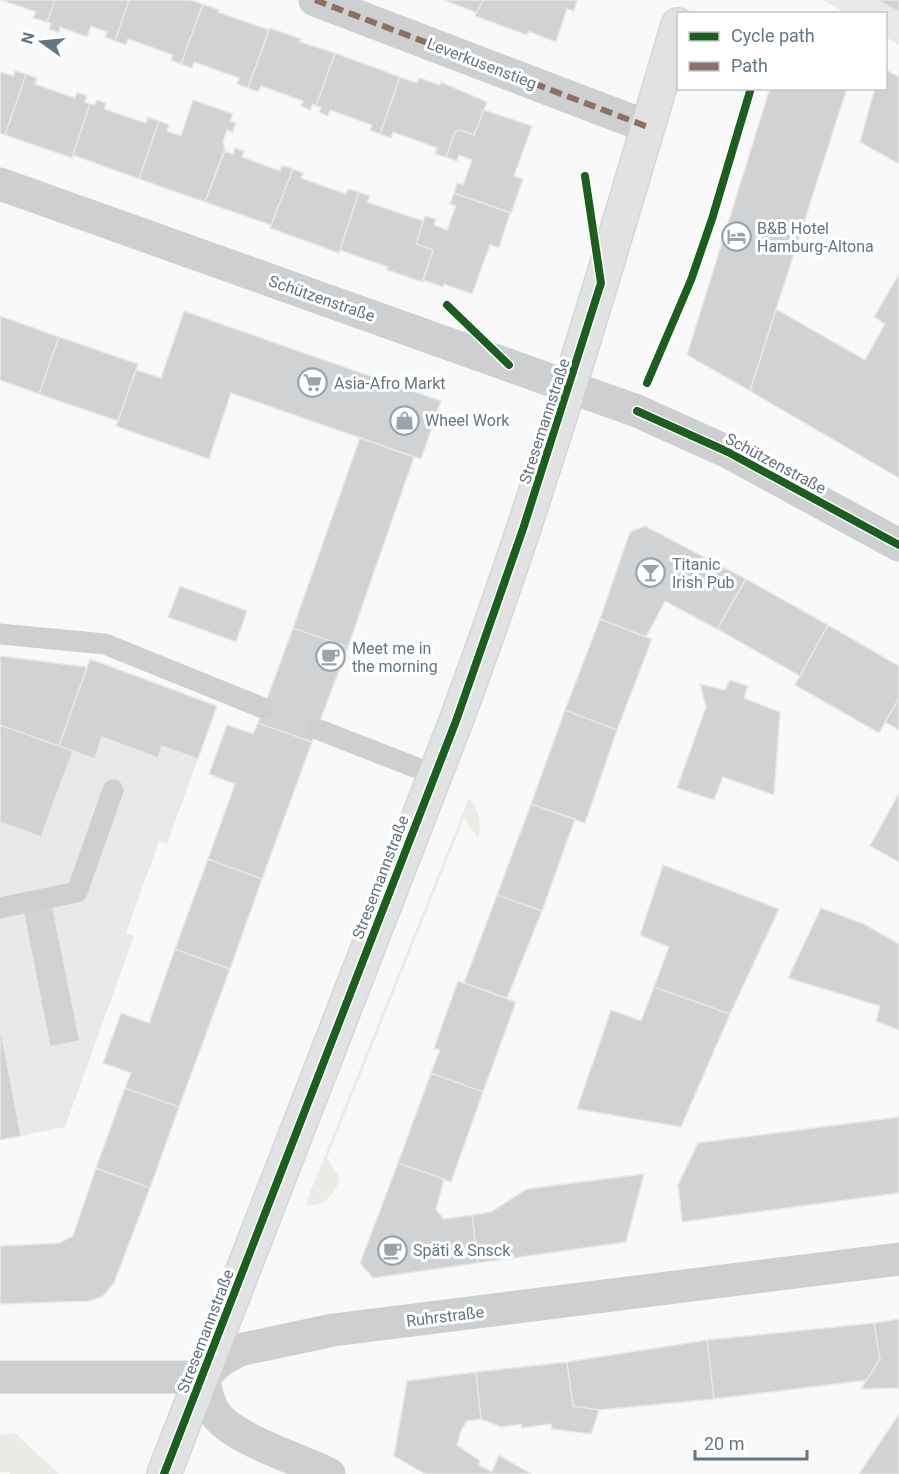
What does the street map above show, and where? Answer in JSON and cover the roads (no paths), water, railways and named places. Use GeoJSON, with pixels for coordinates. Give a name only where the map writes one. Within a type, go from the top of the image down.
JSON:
{"type":"FeatureCollection","features":[{"type":"Feature","properties":{"kind":"main road","name":"Stresemannstraße"},"geometry":{"type":"LineString","coordinates":[[164,1474],[435,775],[497,608],[570,386],[677,28]]}},
{"type":"Feature","properties":{"kind":"street","name":"Leverkusenstieg"},"geometry":{"type":"LineString","coordinates":[[315,0],[648,127]]}},
{"type":"Feature","properties":{"kind":"street","name":"Schützenstraße"},"geometry":{"type":"LineString","coordinates":[[0,184],[638,411],[728,452],[899,545]]}},
{"type":"Feature","properties":{"kind":"street","name":"Ruhrstraße"},"geometry":{"type":"LineString","coordinates":[[202,1377],[221,1360],[239,1350],[333,1330],[899,1259]]}},
{"type":"Feature","properties":{"kind":"street"},"geometry":{"type":"LineString","coordinates":[[0,1377],[202,1377],[209,1403],[217,1416],[230,1428],[267,1448],[329,1474]]}},
{"type":"Feature","properties":{"kind":"lane"},"geometry":{"type":"LineString","coordinates":[[0,634],[105,644],[263,708]]}},
{"type":"Feature","properties":{"kind":"lane"},"geometry":{"type":"LineString","coordinates":[[317,729],[435,775]]}},
{"type":"Feature","properties":{"kind":"lane"},"geometry":{"type":"LineString","coordinates":[[0,908],[77,892],[113,790]]}},
{"type":"Feature","properties":{"kind":"place","name":"B&B Hotel Hamburg-Altona"},"geometry":{"type":"Point","coordinates":[736,237]}},
{"type":"Feature","properties":{"kind":"place","name":"Asia-Afro Markt"},"geometry":{"type":"Point","coordinates":[313,383]}},
{"type":"Feature","properties":{"kind":"place","name":"Wheel Work"},"geometry":{"type":"Point","coordinates":[404,420]}},
{"type":"Feature","properties":{"kind":"place","name":"Titanic Irish Pub"},"geometry":{"type":"Point","coordinates":[651,573]}},
{"type":"Feature","properties":{"kind":"place","name":"Meet me in the morning"},"geometry":{"type":"Point","coordinates":[331,657]}},
{"type":"Feature","properties":{"kind":"place","name":"Späti & Snsck"},"geometry":{"type":"Point","coordinates":[392,1250]}}]}
